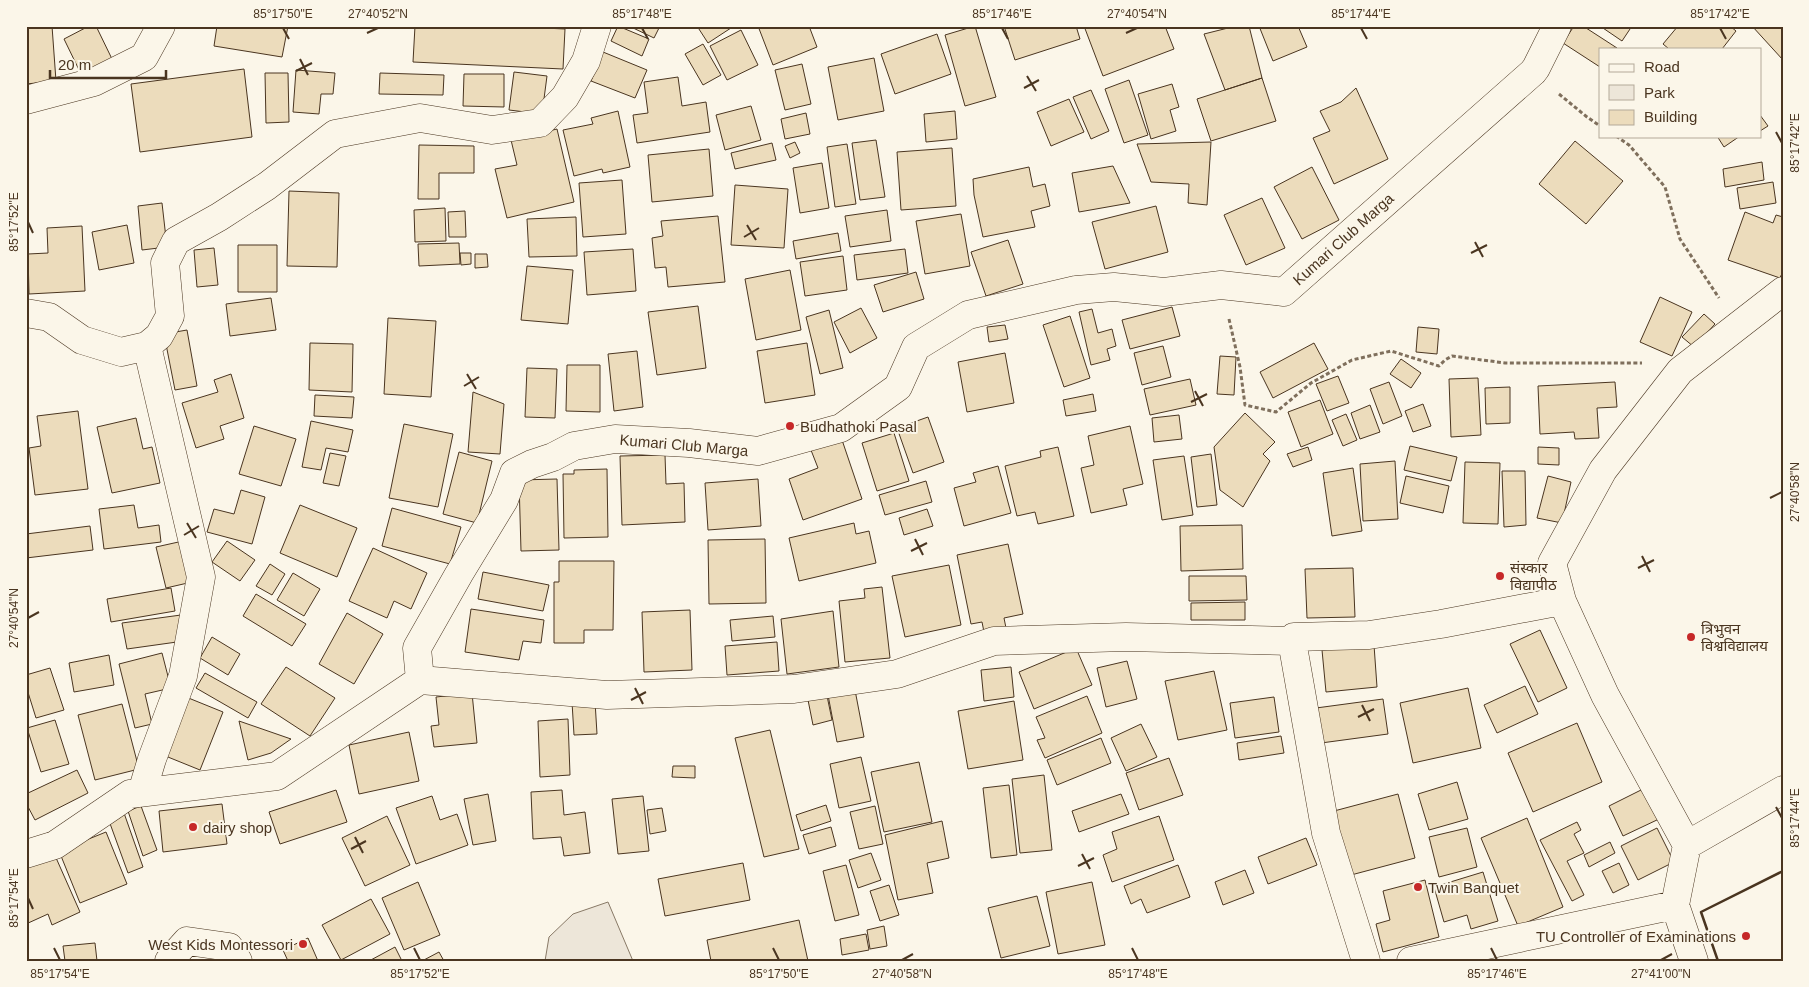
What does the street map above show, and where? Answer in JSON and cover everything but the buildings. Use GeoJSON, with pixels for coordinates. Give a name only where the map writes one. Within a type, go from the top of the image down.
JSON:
{"type":"FeatureCollection","features":[{"type":"Feature","properties":{"kind":"street"},"geometry":{"type":"LineString","coordinates":[[26,100],[94,82],[144,58],[161,26]]}},
{"type":"Feature","properties":{"kind":"street"},"geometry":{"type":"LineString","coordinates":[[26,312],[49,317],[82,340],[121,352],[147,346],[159,336],[170,316],[165,263],[176,241],[219,217],[267,186],[335,134],[420,118],[492,130],[540,123],[566,97],[586,61],[597,26]]}},
{"type":"Feature","properties":{"kind":"street","name":"Kumari Club Marga"},"geometry":{"type":"LineString","coordinates":[[420,680],[417,648],[504,500],[514,473],[574,446],[615,439],[688,443],[758,452],[841,428],[898,387],[916,347],[968,315],[1076,290],[1114,287],[1164,292],[1221,285],[1284,292],[1533,72],[1557,26]]}},
{"type":"Feature","properties":{"kind":"street"},"geometry":{"type":"LineString","coordinates":[[1694,961],[1675,906],[1687,845],[1606,695],[1562,601],[1552,563],[1603,470],[1680,371],[1783,291]]}},
{"type":"Feature","properties":{"kind":"street"},"geometry":{"type":"LineString","coordinates":[[142,792],[152,759],[183,676],[201,577],[147,346]]}},
{"type":"Feature","properties":{"kind":"street"},"geometry":{"type":"LineString","coordinates":[[1292,641],[1294,637],[1369,635],[1441,624],[1562,601]]}},
{"type":"Feature","properties":{"kind":"street"},"geometry":{"type":"LineString","coordinates":[[26,854],[55,845],[130,794],[276,776],[420,680],[606,695],[794,689],[897,674],[994,641],[1126,637],[1292,641]]}},
{"type":"Feature","properties":{"kind":"street"},"geometry":{"type":"LineString","coordinates":[[1292,641],[1326,833],[1366,961]]}},
{"type":"Feature","properties":{"kind":"street"},"geometry":{"type":"LineString","coordinates":[[1687,845],[1783,790]]}},
{"type":"Feature","properties":{"kind":"street"},"geometry":{"type":"LineString","coordinates":[[1411,961],[1675,906]]}},
{"type":"Feature","properties":{"kind":"street"},"geometry":{"type":"LineString","coordinates":[[170,961],[187,941],[229,947],[238,961]]}},
{"type":"Feature","properties":{"kind":"path"},"geometry":{"type":"LineString","coordinates":[[1533,72],[1599,125]]}},
{"type":"Feature","properties":{"kind":"path"},"geometry":{"type":"LineString","coordinates":[[1619,138],[1629,145],[1665,187],[1680,239],[1737,326]]}},
{"type":"Feature","properties":{"kind":"path"},"geometry":{"type":"LineString","coordinates":[[1221,285],[1240,367],[1245,405],[1276,412],[1311,383],[1352,360],[1391,350],[1439,366],[1444,360],[1452,356],[1505,363],[1652,363],[1664,371],[1669,384]]}},
{"type":"Feature","properties":{"kind":"green space"},"geometry":{"type":"Polygon","coordinates":[[[608,902],[633,961],[545,961],[549,937],[573,914],[608,902]]]}},
{"type":"Feature","properties":{"kind":"wall"},"geometry":{"type":"LineString","coordinates":[[1718,961],[1701,912],[1783,871]]}},
{"type":"Feature","properties":{"kind":"place","name":"Budhathoki Pasal"},"geometry":{"type":"Point","coordinates":[790,426]}},
{"type":"Feature","properties":{"kind":"place","name":"संस्कार विद्यापीठ"},"geometry":{"type":"Point","coordinates":[1500,576]}},
{"type":"Feature","properties":{"kind":"place","name":"त्रिभुवन विश्वविद्यालय"},"geometry":{"type":"Point","coordinates":[1691,637]}},
{"type":"Feature","properties":{"kind":"place","name":"dairy shop"},"geometry":{"type":"Point","coordinates":[193,827]}},
{"type":"Feature","properties":{"kind":"place","name":"Twin Banquet"},"geometry":{"type":"Point","coordinates":[1418,887]}},
{"type":"Feature","properties":{"kind":"place","name":"TU Controller of Examinations"},"geometry":{"type":"Point","coordinates":[1746,936]}},
{"type":"Feature","properties":{"kind":"place","name":"West Kids Montessori"},"geometry":{"type":"Point","coordinates":[303,944]}}]}
